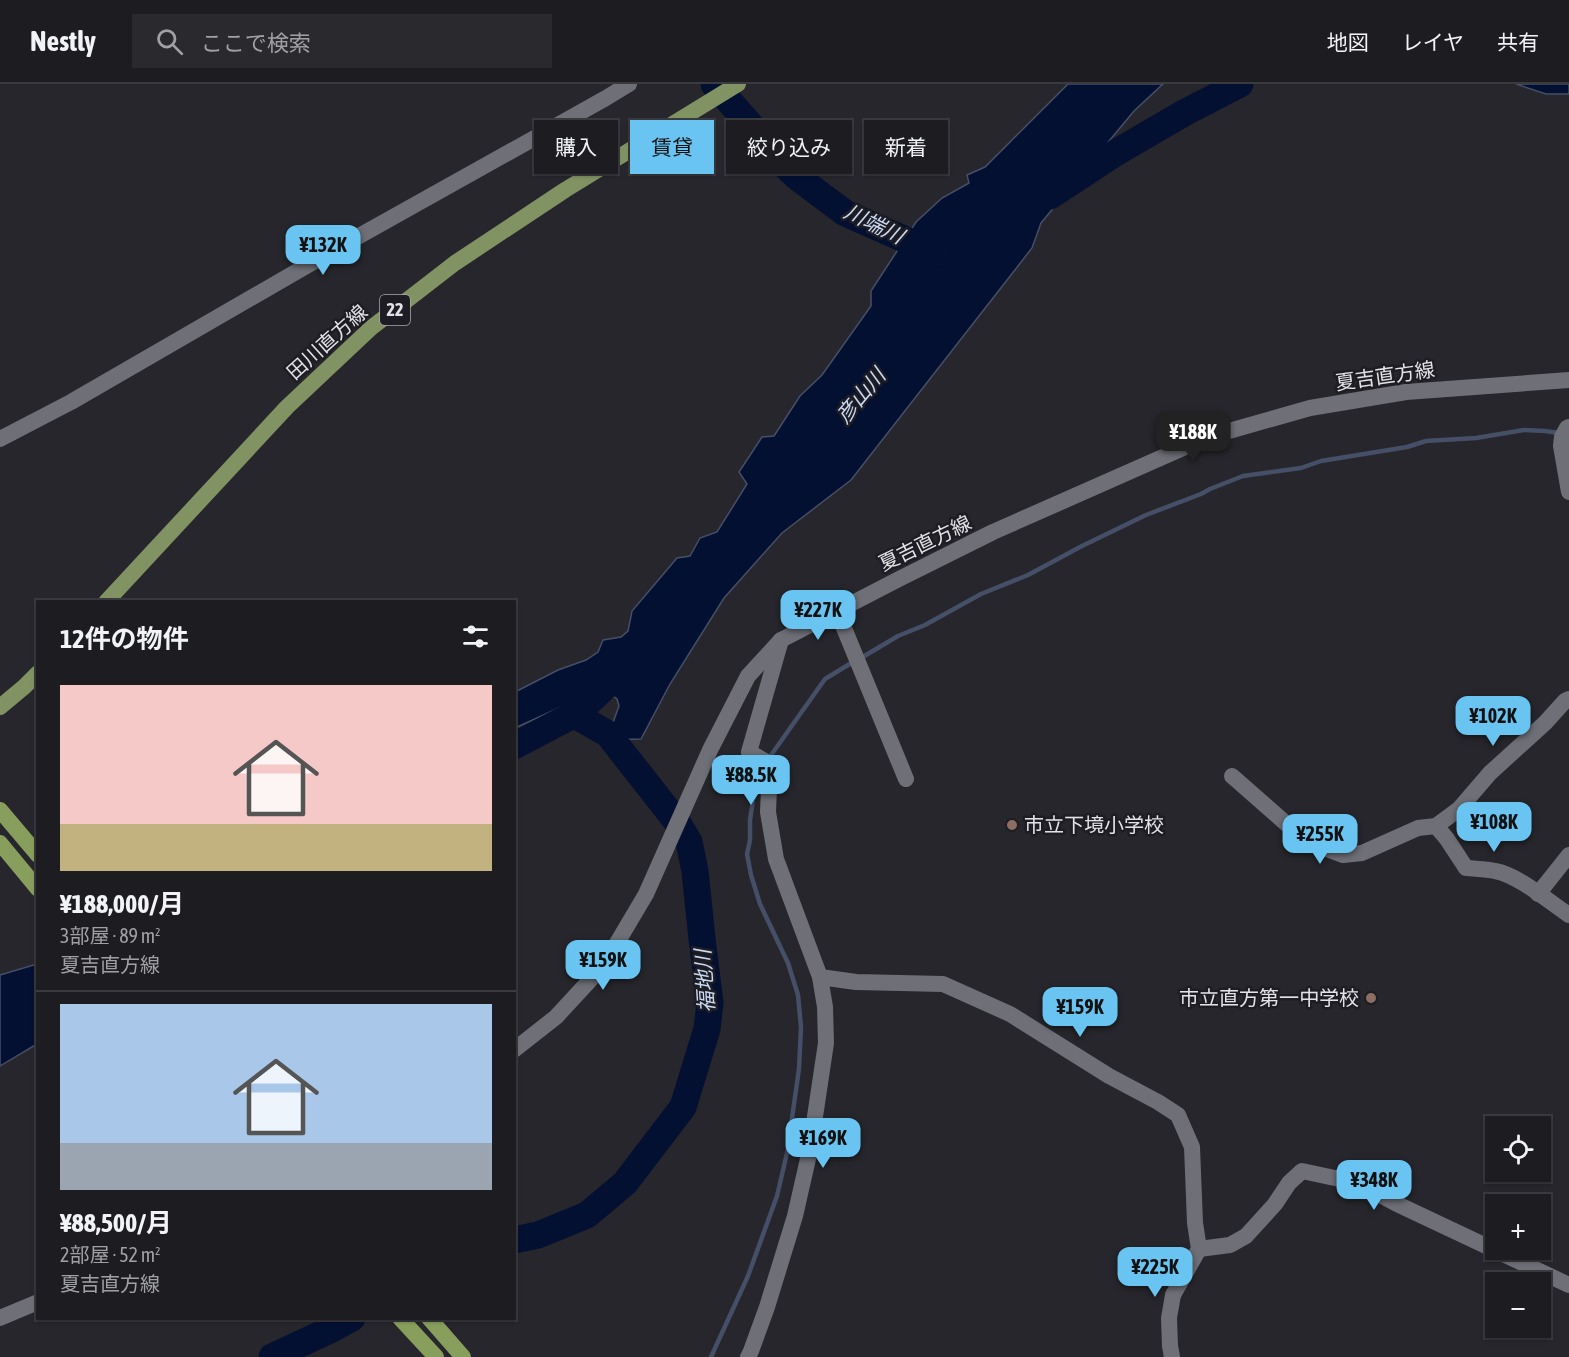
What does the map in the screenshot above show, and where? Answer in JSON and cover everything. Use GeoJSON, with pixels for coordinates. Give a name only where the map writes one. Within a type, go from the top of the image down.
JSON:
{"type":"FeatureCollection","features":[{"type":"Feature","properties":{"kind":"highway"},"geometry":{"type":"LineString","coordinates":[[0,810],[36,853]]}},
{"type":"Feature","properties":{"kind":"highway"},"geometry":{"type":"LineString","coordinates":[[0,843],[36,887]]}},
{"type":"Feature","properties":{"kind":"highway"},"geometry":{"type":"LineString","coordinates":[[402,1320],[436,1357]]}},
{"type":"Feature","properties":{"kind":"highway"},"geometry":{"type":"LineString","coordinates":[[431,1321],[463,1357]]}},
{"type":"Feature","properties":{"kind":"main road","name":"田川直方線"},"geometry":{"type":"LineString","coordinates":[[108,600],[287,407],[371,328],[455,263],[565,190],[738,84]]}},
{"type":"Feature","properties":{"kind":"main road"},"geometry":{"type":"LineString","coordinates":[[0,707],[36,675]]}},
{"type":"Feature","properties":{"kind":"street"},"geometry":{"type":"LineString","coordinates":[[0,439],[71,402],[327,254],[629,84]]}},
{"type":"Feature","properties":{"kind":"street","name":"夏吉直方線"},"geometry":{"type":"LineString","coordinates":[[516,1048],[556,1017],[604,965],[646,894],[710,750],[748,676],[782,640],[993,532],[1208,437],[1310,408],[1396,394],[1569,380]]}},
{"type":"Feature","properties":{"kind":"street"},"geometry":{"type":"LineString","coordinates":[[1569,427],[1562,437],[1561,446],[1569,492]]}},
{"type":"Feature","properties":{"kind":"street"},"geometry":{"type":"LineString","coordinates":[[837,610],[906,779]]}},
{"type":"Feature","properties":{"kind":"street"},"geometry":{"type":"LineString","coordinates":[[748,1357],[767,1307],[795,1216],[810,1150],[825,1042],[825,1007],[820,977],[776,859],[768,812],[770,764],[749,752],[782,640]]}},
{"type":"Feature","properties":{"kind":"street"},"geometry":{"type":"LineString","coordinates":[[1232,776],[1311,843],[1343,855],[1362,853],[1418,828],[1436,826],[1459,808],[1490,773],[1569,699]]}},
{"type":"Feature","properties":{"kind":"street"},"geometry":{"type":"LineString","coordinates":[[1436,826],[1448,839],[1466,868],[1497,871],[1527,884],[1569,915]]}},
{"type":"Feature","properties":{"kind":"street"},"geometry":{"type":"LineString","coordinates":[[1538,894],[1569,855]]}},
{"type":"Feature","properties":{"kind":"street"},"geometry":{"type":"LineString","coordinates":[[820,977],[856,982],[943,984],[1010,1014],[1109,1076],[1178,1115],[1192,1147],[1195,1223],[1199,1250],[1173,1295],[1169,1318],[1172,1357]]}},
{"type":"Feature","properties":{"kind":"street"},"geometry":{"type":"LineString","coordinates":[[1199,1250],[1230,1245],[1246,1236],[1275,1204],[1289,1183],[1302,1171],[1358,1183],[1397,1204],[1569,1284]]}},
{"type":"Feature","properties":{"kind":"street"},"geometry":{"type":"LineString","coordinates":[[0,1318],[36,1303]]}},
{"type":"Feature","properties":{"kind":"water"},"geometry":{"type":"Polygon","coordinates":[[[1068,84],[1163,84],[1134,111],[1041,223],[1032,248],[851,480],[782,533],[724,598],[670,684],[641,739],[623,739],[612,735],[610,731],[619,706],[617,699],[611,695],[602,695],[561,707],[516,728],[516,691],[558,670],[586,660],[598,652],[603,640],[621,637],[628,631],[632,611],[677,558],[690,556],[700,538],[717,532],[747,484],[739,472],[762,437],[774,436],[800,396],[822,375],[871,306],[871,291],[916,222],[942,198],[969,183],[967,175],[985,167],[1068,84]]]}},
{"type":"Feature","properties":{"kind":"water"},"geometry":{"type":"Polygon","coordinates":[[[1516,84],[1569,84],[1569,94],[1546,94],[1516,84]]]}},
{"type":"Feature","properties":{"kind":"water"},"geometry":{"type":"Polygon","coordinates":[[[36,964],[36,1045],[0,1066],[0,975],[36,964]]]}},
{"type":"Feature","properties":{"kind":"waterway","name":"川端川"},"geometry":{"type":"LineString","coordinates":[[714,84],[759,132],[771,152],[797,177],[845,213],[938,254]]}},
{"type":"Feature","properties":{"kind":"waterway","name":"彦山川"},"geometry":{"type":"LineString","coordinates":[[1050,196],[1117,152],[1240,84]]}},
{"type":"Feature","properties":{"kind":"waterway"},"geometry":{"type":"LineString","coordinates":[[861,658],[898,636],[925,625],[981,594],[1028,575],[1146,515],[1243,476],[1301,468],[1321,461],[1407,447],[1426,441],[1476,438],[1524,430],[1559,433]]}},
{"type":"Feature","properties":{"kind":"waterway"},"geometry":{"type":"LineString","coordinates":[[769,758],[825,679],[853,662]]}},
{"type":"Feature","properties":{"kind":"waterway","name":"福地川"},"geometry":{"type":"LineString","coordinates":[[516,745],[569,717],[590,701],[619,673]]}},
{"type":"Feature","properties":{"kind":"waterway","name":"福地川"},"geometry":{"type":"LineString","coordinates":[[516,1240],[538,1235],[587,1215],[625,1183],[683,1107],[707,1029],[710,1003],[695,871],[689,842],[677,822],[608,734],[573,714]]}},
{"type":"Feature","properties":{"kind":"waterway"},"geometry":{"type":"LineString","coordinates":[[711,1357],[748,1276],[777,1196],[787,1153],[799,1069],[801,1027],[798,995],[788,963],[760,904],[747,854],[754,784],[763,768]]}},
{"type":"Feature","properties":{"kind":"waterway","name":"福地川"},"geometry":{"type":"LineString","coordinates":[[272,1357],[348,1320]]}},
{"type":"Feature","properties":{"kind":"place","name":"市立下境小学校"},"geometry":{"type":"Point","coordinates":[1012,825]}},
{"type":"Feature","properties":{"kind":"place","name":"市立直方第一中学校"},"geometry":{"type":"Point","coordinates":[1371,998]}}]}
